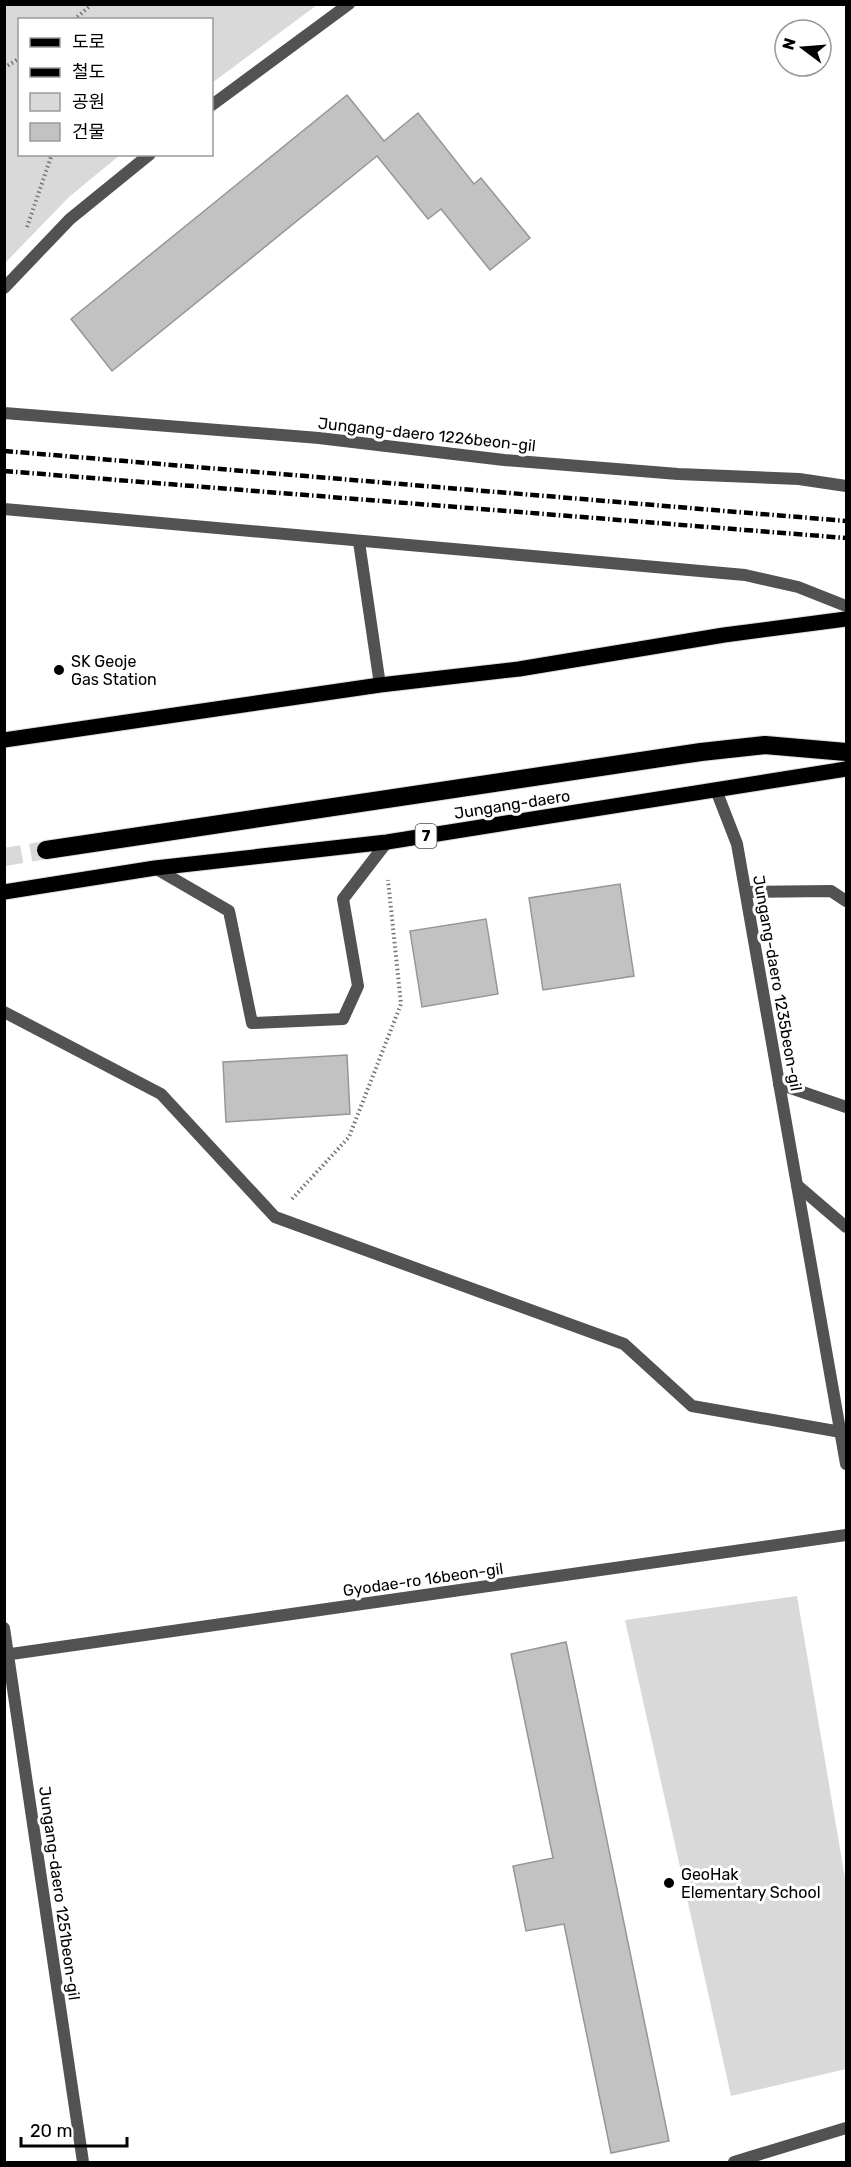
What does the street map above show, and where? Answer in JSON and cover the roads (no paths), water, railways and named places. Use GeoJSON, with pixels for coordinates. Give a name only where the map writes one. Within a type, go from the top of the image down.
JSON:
{"type":"FeatureCollection","features":[{"type":"Feature","properties":{"kind":"highway"},"geometry":{"type":"LineString","coordinates":[[46,850],[701,752],[765,745],[846,752]]}},
{"type":"Feature","properties":{"kind":"main road"},"geometry":{"type":"LineString","coordinates":[[4,740],[380,685],[519,669],[724,634],[846,619]]}},
{"type":"Feature","properties":{"kind":"main road","name":"Jungang-daero"},"geometry":{"type":"LineString","coordinates":[[4,892],[155,868],[387,842],[846,769]]}},
{"type":"Feature","properties":{"kind":"street"},"geometry":{"type":"LineString","coordinates":[[213,104],[349,4]]}},
{"type":"Feature","properties":{"kind":"street"},"geometry":{"type":"LineString","coordinates":[[4,288],[70,219],[148,156]]}},
{"type":"Feature","properties":{"kind":"street","name":"Jungang-daero 1226beon-gil"},"geometry":{"type":"LineString","coordinates":[[4,413],[319,438],[504,460],[678,474],[799,480],[846,486]]}},
{"type":"Feature","properties":{"kind":"street"},"geometry":{"type":"LineString","coordinates":[[4,509],[745,575],[798,587],[846,606]]}},
{"type":"Feature","properties":{"kind":"street"},"geometry":{"type":"LineString","coordinates":[[359,542],[380,685]]}},
{"type":"Feature","properties":{"kind":"street","name":"Jungang-daero 1235beon-gil"},"geometry":{"type":"LineString","coordinates":[[716,790],[737,844],[846,1464]]}},
{"type":"Feature","properties":{"kind":"street"},"geometry":{"type":"LineString","coordinates":[[155,868],[229,911],[252,1023],[343,1019],[358,986],[343,899],[387,842]]}},
{"type":"Feature","properties":{"kind":"street"},"geometry":{"type":"LineString","coordinates":[[746,892],[831,891],[846,901]]}},
{"type":"Feature","properties":{"kind":"street"},"geometry":{"type":"LineString","coordinates":[[4,1012],[161,1094],[275,1217],[624,1344],[692,1406],[841,1432]]}},
{"type":"Feature","properties":{"kind":"street"},"geometry":{"type":"LineString","coordinates":[[779,1083],[846,1107]]}},
{"type":"Feature","properties":{"kind":"street"},"geometry":{"type":"LineString","coordinates":[[797,1185],[846,1227]]}},
{"type":"Feature","properties":{"kind":"street","name":"Gyodae-ro 16beon-gil"},"geometry":{"type":"LineString","coordinates":[[6,1655],[846,1535]]}},
{"type":"Feature","properties":{"kind":"street","name":"Jungang-daero 1251beon-gil"},"geometry":{"type":"LineString","coordinates":[[4,1628],[6,1655],[82,2163]]}},
{"type":"Feature","properties":{"kind":"street"},"geometry":{"type":"LineString","coordinates":[[734,2163],[846,2128]]}},
{"type":"Feature","properties":{"kind":"tunnel"},"geometry":{"type":"LineString","coordinates":[[4,857],[46,850]]}},
{"type":"Feature","properties":{"kind":"railway"},"geometry":{"type":"LineString","coordinates":[[4,451],[846,521]]}},
{"type":"Feature","properties":{"kind":"railway"},"geometry":{"type":"LineString","coordinates":[[4,471],[846,538]]}},
{"type":"Feature","properties":{"kind":"place","name":"SK Geoje Gas Station"},"geometry":{"type":"Point","coordinates":[59,670]}},
{"type":"Feature","properties":{"kind":"place","name":"GeoHak Elementary School"},"geometry":{"type":"Point","coordinates":[669,1883]}}]}
